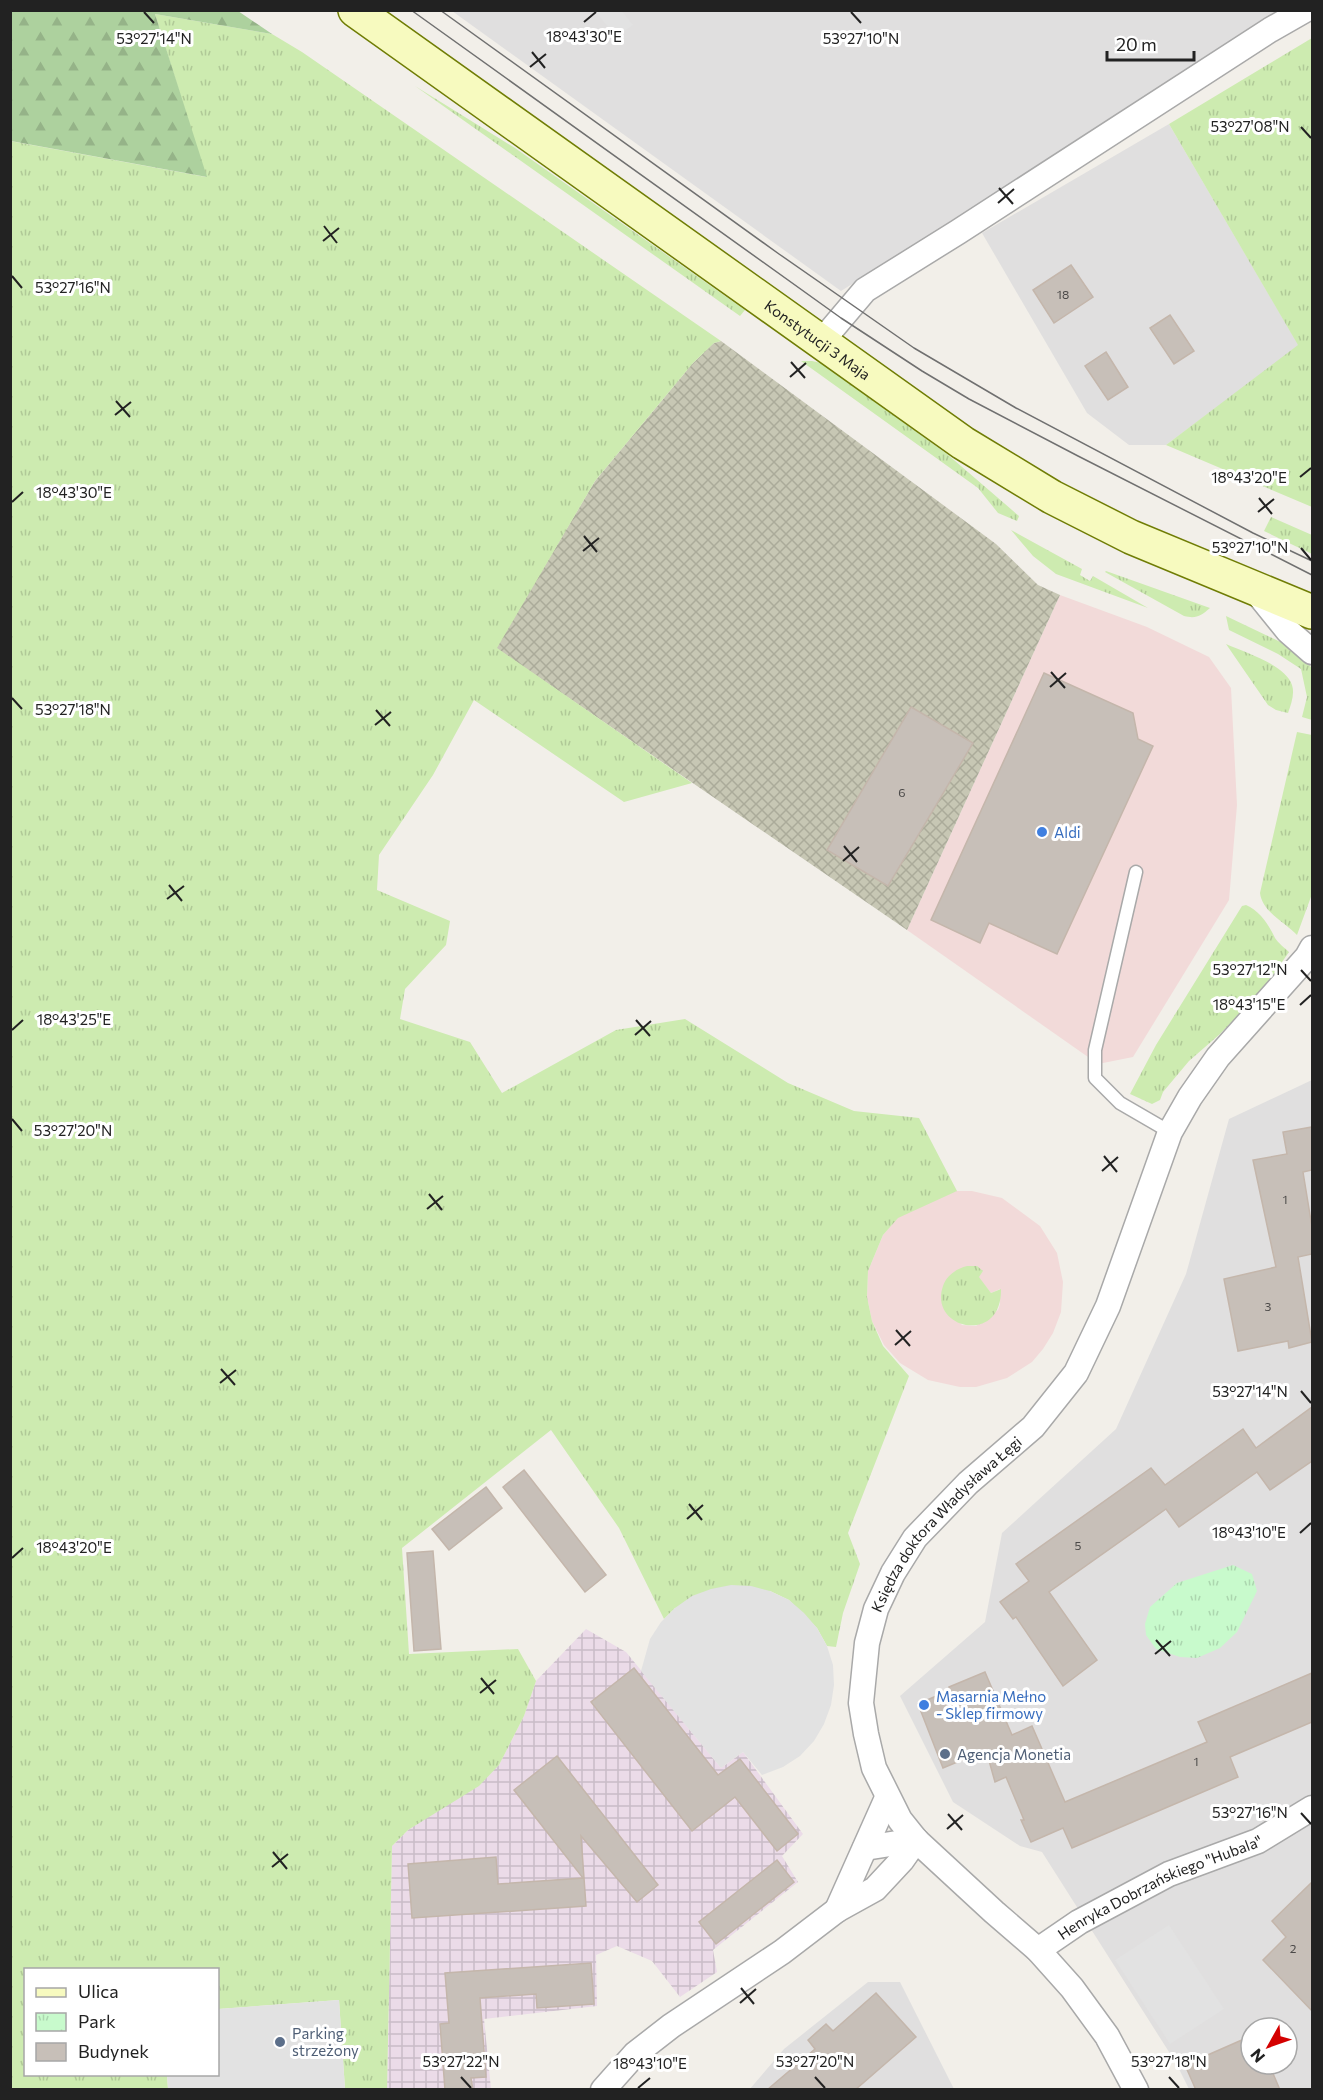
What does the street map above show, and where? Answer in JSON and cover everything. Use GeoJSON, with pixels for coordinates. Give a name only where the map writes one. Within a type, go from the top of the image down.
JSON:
{"type":"FeatureCollection","features":[{"type":"Feature","properties":{"kind":"street","name":"Konstytucji 3 Maja"},"geometry":{"type":"LineString","coordinates":[[355,10],[963,443],[1052,497],[1131,537],[1312,612]]}},
{"type":"Feature","properties":{"kind":"street"},"geometry":{"type":"LineString","coordinates":[[821,342],[865,290],[1270,30],[1305,10]]}},
{"type":"Feature","properties":{"kind":"street"},"geometry":{"type":"LineString","coordinates":[[1254,589],[1288,631],[1312,652]]}},
{"type":"Feature","properties":{"kind":"street","name":"Księdza doktora Władysława Łęgi"},"geometry":{"type":"LineString","coordinates":[[1136,2090],[1107,2036],[1072,1988],[1038,1950],[916,1840],[900,1820],[874,1768],[866,1734],[861,1703],[867,1643],[876,1609],[893,1573],[915,1538],[968,1483],[1033,1427],[1076,1373],[1108,1306],[1170,1132],[1190,1097],[1218,1057],[1307,957],[1312,948]]}},
{"type":"Feature","properties":{"kind":"street"},"geometry":{"type":"LineString","coordinates":[[837,1911],[887,1798]]}},
{"type":"Feature","properties":{"kind":"street","name":"Henryka Dobrzańskiego \"Hubala\""},"geometry":{"type":"LineString","coordinates":[[1038,1950],[1079,1922],[1169,1874],[1258,1841],[1312,1808]]}},
{"type":"Feature","properties":{"kind":"street"},"geometry":{"type":"LineString","coordinates":[[865,1848],[916,1840]]}},
{"type":"Feature","properties":{"kind":"street"},"geometry":{"type":"LineString","coordinates":[[603,2090],[635,2054],[672,2025],[782,1952],[837,1911],[875,1889],[902,1860],[916,1840]]}},
{"type":"Feature","properties":{"kind":"lane"},"geometry":{"type":"LineString","coordinates":[[1136,872],[1095,1050],[1095,1078],[1120,1103],[1170,1132]]}},
{"type":"Feature","properties":{"kind":"shaded area"},"geometry":{"type":"Polygon","coordinates":[[[452,11],[1283,11],[841,291],[452,11]]]}},
{"type":"Feature","properties":{"kind":"shaded area"},"geometry":{"type":"Polygon","coordinates":[[[595,11],[622,11],[633,25],[616,37],[595,11]]]}},
{"type":"Feature","properties":{"kind":"shaded area"},"geometry":{"type":"Polygon","coordinates":[[[1169,124],[1299,346],[1166,445],[1129,445],[1087,413],[982,233],[1169,124]]]}},
{"type":"Feature","properties":{"kind":"shaded area"},"geometry":{"type":"Polygon","coordinates":[[[721,341],[996,544],[1038,585],[1060,595],[907,930],[496,648],[595,481],[693,363],[714,343],[721,341]]]}},
{"type":"Feature","properties":{"kind":"shaded area"},"geometry":{"type":"Polygon","coordinates":[[[1060,595],[1147,627],[1209,657],[1231,688],[1237,805],[1229,900],[1133,1057],[1098,1064],[907,930],[1060,595]]]}},
{"type":"Feature","properties":{"kind":"shaded area"},"geometry":{"type":"Polygon","coordinates":[[[1312,1080],[1312,2089],[1189,2089],[1176,2063],[1042,1852],[1020,1846],[953,1802],[900,1696],[985,1622],[1002,1533],[1116,1429],[1186,1274],[1229,1119],[1312,1080]]]}},
{"type":"Feature","properties":{"kind":"shaded area"},"geometry":{"type":"Polygon","coordinates":[[[957,1191],[972,1191],[1002,1198],[1040,1226],[1057,1253],[1063,1282],[1061,1312],[1053,1333],[1032,1362],[1007,1378],[976,1387],[960,1387],[928,1380],[900,1363],[884,1345],[872,1321],[867,1297],[868,1271],[883,1235],[898,1217],[927,1198],[957,1191]],[[983,1271],[942,1290],[942,1304],[962,1325],[976,1326],[998,1310],[1000,1304],[1000,1289],[991,1293],[978,1277],[983,1271]]]}},
{"type":"Feature","properties":{"kind":"shaded area"},"geometry":{"type":"Polygon","coordinates":[[[731,1585],[751,1586],[770,1591],[789,1600],[817,1628],[827,1646],[833,1665],[834,1685],[831,1705],[814,1741],[800,1756],[783,1767],[762,1775],[743,1752],[721,1768],[641,1671],[650,1639],[661,1622],[675,1608],[692,1596],[731,1585]]]}},
{"type":"Feature","properties":{"kind":"shaded area"},"geometry":{"type":"Polygon","coordinates":[[[586,1629],[626,1652],[721,1768],[743,1752],[803,1834],[782,1856],[798,1882],[713,1950],[717,1972],[680,1997],[652,1961],[617,1946],[596,1955],[597,2006],[484,2019],[491,2089],[387,2090],[392,1846],[408,1830],[499,1765],[524,1716],[536,1681],[586,1629]]]}},
{"type":"Feature","properties":{"kind":"shaded area"},"geometry":{"type":"Polygon","coordinates":[[[1169,1925],[1224,2009],[1170,2044],[1115,1960],[1169,1925]]]}},
{"type":"Feature","properties":{"kind":"shaded area"},"geometry":{"type":"Polygon","coordinates":[[[868,1982],[900,1982],[954,2089],[749,2090],[784,2049],[868,1982]]]}},
{"type":"Feature","properties":{"kind":"shaded area","name":"Parking strzeżony"},"geometry":{"type":"Polygon","coordinates":[[[339,2000],[345,2089],[168,2089],[167,2076],[219,2076],[219,2009],[339,2000]]]}},
{"type":"Feature","properties":{"kind":"green space"},"geometry":{"type":"Polygon","coordinates":[[[10,11],[238,11],[272,34],[155,14],[207,177],[11,141],[10,11]]]}},
{"type":"Feature","properties":{"kind":"green space"},"geometry":{"type":"Polygon","coordinates":[[[155,14],[272,34],[302,52],[721,341],[714,343],[693,363],[595,481],[497,648],[692,783],[624,802],[474,700],[433,775],[379,855],[377,890],[450,921],[446,945],[405,989],[400,1019],[470,1042],[502,1093],[616,1030],[685,1019],[788,1083],[854,1111],[919,1118],[957,1191],[898,1218],[883,1235],[868,1271],[867,1297],[872,1321],[883,1346],[909,1376],[848,1533],[860,1564],[843,1613],[836,1647],[827,1646],[817,1628],[789,1600],[770,1591],[675,1608],[664,1619],[619,1528],[551,1430],[402,1548],[409,1654],[518,1649],[536,1681],[524,1716],[499,1765],[479,1786],[408,1830],[392,1846],[387,2089],[345,2089],[339,2000],[219,2009],[219,1968],[24,1968],[24,2076],[167,2076],[168,2089],[11,2089],[10,141],[206,177],[155,14]]]}},
{"type":"Feature","properties":{"kind":"green space"},"geometry":{"type":"Polygon","coordinates":[[[1312,38],[1312,507],[1166,445],[1298,345],[1169,124],[1312,38]]]}},
{"type":"Feature","properties":{"kind":"green space"},"geometry":{"type":"Polygon","coordinates":[[[415,86],[515,148],[745,310],[740,316],[415,86]]]}},
{"type":"Feature","properties":{"kind":"green space"},"geometry":{"type":"Polygon","coordinates":[[[801,361],[821,363],[947,454],[1019,516],[1017,521],[998,513],[978,488],[801,361]]]}},
{"type":"Feature","properties":{"kind":"green space"},"geometry":{"type":"Polygon","coordinates":[[[1271,517],[1312,535],[1312,554],[1264,531],[1271,517]]]}},
{"type":"Feature","properties":{"kind":"green space"},"geometry":{"type":"Polygon","coordinates":[[[1011,530],[1082,569],[1080,575],[1090,581],[1093,576],[1148,608],[1056,574],[1033,556],[1011,530]]]}},
{"type":"Feature","properties":{"kind":"green space"},"geometry":{"type":"Polygon","coordinates":[[[1106,571],[1210,608],[1198,616],[1184,616],[1106,571]]]}},
{"type":"Feature","properties":{"kind":"green space"},"geometry":{"type":"Polygon","coordinates":[[[1226,616],[1291,647],[1312,668],[1312,720],[1302,717],[1307,697],[1301,669],[1278,654],[1229,630],[1226,616]]]}},
{"type":"Feature","properties":{"kind":"green space"},"geometry":{"type":"Polygon","coordinates":[[[1226,644],[1264,660],[1282,671],[1292,685],[1293,692],[1288,713],[1268,705],[1226,644]]]}},
{"type":"Feature","properties":{"kind":"green space"},"geometry":{"type":"Polygon","coordinates":[[[1297,732],[1312,735],[1312,894],[1297,935],[1265,906],[1260,893],[1297,732]]]}},
{"type":"Feature","properties":{"kind":"green space"},"geometry":{"type":"Polygon","coordinates":[[[1246,905],[1259,914],[1276,940],[1289,952],[1261,992],[1220,1034],[1189,1061],[1163,1092],[1160,1100],[1152,1104],[1130,1094],[1156,1045],[1242,906],[1246,905]]]}},
{"type":"Feature","properties":{"kind":"green space"},"geometry":{"type":"Polygon","coordinates":[[[967,1266],[977,1266],[983,1271],[979,1277],[991,1293],[1001,1289],[998,1307],[990,1319],[979,1324],[967,1325],[955,1321],[946,1313],[941,1301],[943,1286],[949,1276],[967,1266]]]}},
{"type":"Feature","properties":{"kind":"green space"},"geometry":{"type":"Polygon","coordinates":[[[1233,1565],[1252,1574],[1257,1591],[1237,1632],[1220,1648],[1197,1658],[1180,1657],[1156,1649],[1146,1635],[1145,1624],[1150,1607],[1177,1583],[1233,1565]]]}},
{"type":"Feature","properties":{"kind":"building"},"geometry":{"type":"Polygon","coordinates":[[[1071,265],[1093,297],[1054,323],[1033,290],[1071,265]]]}},
{"type":"Feature","properties":{"kind":"building"},"geometry":{"type":"Polygon","coordinates":[[[1170,315],[1194,351],[1174,364],[1150,328],[1170,315]]]}},
{"type":"Feature","properties":{"kind":"building"},"geometry":{"type":"Polygon","coordinates":[[[1106,352],[1128,387],[1108,400],[1085,366],[1106,352]]]}},
{"type":"Feature","properties":{"kind":"building","name":"Aldi"},"geometry":{"type":"Polygon","coordinates":[[[1044,673],[1133,713],[1138,739],[1153,746],[1057,954],[989,923],[980,943],[931,920],[1044,673]]]}},
{"type":"Feature","properties":{"kind":"building"},"geometry":{"type":"Polygon","coordinates":[[[911,707],[973,743],[888,886],[827,850],[911,707]]]}},
{"type":"Feature","properties":{"kind":"building"},"geometry":{"type":"Polygon","coordinates":[[[1312,1127],[1312,1170],[1303,1172],[1312,1227],[1312,1254],[1298,1257],[1312,1342],[1289,1348],[1288,1341],[1238,1351],[1224,1279],[1276,1267],[1253,1160],[1287,1154],[1283,1132],[1312,1127]]]}},
{"type":"Feature","properties":{"kind":"building"},"geometry":{"type":"Polygon","coordinates":[[[1312,1407],[1312,1461],[1270,1490],[1257,1472],[1179,1527],[1166,1509],[1049,1592],[1097,1660],[1063,1686],[1016,1617],[1013,1619],[1000,1602],[1029,1581],[1016,1564],[1151,1468],[1165,1485],[1243,1429],[1256,1448],[1312,1407]]]}},
{"type":"Feature","properties":{"kind":"building"},"geometry":{"type":"Polygon","coordinates":[[[524,1470],[606,1575],[585,1592],[503,1487],[524,1470]]]}},
{"type":"Feature","properties":{"kind":"building"},"geometry":{"type":"Polygon","coordinates":[[[486,1487],[502,1508],[449,1550],[432,1529],[486,1487]]]}},
{"type":"Feature","properties":{"kind":"building"},"geometry":{"type":"Polygon","coordinates":[[[433,1551],[441,1649],[414,1651],[407,1553],[433,1551]]]}},
{"type":"Feature","properties":{"kind":"building"},"geometry":{"type":"Polygon","coordinates":[[[634,1668],[718,1775],[740,1759],[798,1834],[777,1851],[735,1797],[692,1831],[591,1702],[634,1668]]]}},
{"type":"Feature","properties":{"kind":"building"},"geometry":{"type":"Polygon","coordinates":[[[985,1672],[1012,1735],[1032,1726],[1065,1802],[1207,1742],[1198,1722],[1312,1673],[1312,1722],[1230,1757],[1238,1777],[1072,1848],[1063,1828],[1031,1842],[1006,1777],[995,1782],[986,1750],[943,1768],[918,1704],[950,1690],[949,1687],[985,1672]]]}},
{"type":"Feature","properties":{"kind":"building"},"geometry":{"type":"Polygon","coordinates":[[[557,1756],[658,1885],[637,1902],[581,1836],[586,1906],[412,1918],[408,1864],[496,1857],[498,1884],[583,1878],[514,1790],[557,1756]]]}},
{"type":"Feature","properties":{"kind":"building"},"geometry":{"type":"Polygon","coordinates":[[[777,1860],[794,1882],[716,1944],[699,1922],[777,1860]]]}},
{"type":"Feature","properties":{"kind":"building"},"geometry":{"type":"Polygon","coordinates":[[[1312,1882],[1312,2011],[1263,1960],[1286,1937],[1272,1921],[1312,1882]]]}},
{"type":"Feature","properties":{"kind":"building"},"geometry":{"type":"Polygon","coordinates":[[[591,1963],[594,2004],[537,2008],[536,1994],[480,1998],[486,2077],[471,2078],[473,2090],[445,2090],[440,2024],[449,2023],[445,1973],[591,1963]]]}},
{"type":"Feature","properties":{"kind":"building"},"geometry":{"type":"Polygon","coordinates":[[[876,1993],[916,2037],[855,2090],[767,2090],[815,2049],[808,2040],[826,2024],[833,2031],[876,1993]]]}},
{"type":"Feature","properties":{"kind":"building"},"geometry":{"type":"Polygon","coordinates":[[[1239,2041],[1239,2076],[1274,2076],[1280,2090],[1196,2090],[1185,2065],[1239,2041]]]}},
{"type":"Feature","properties":{"kind":"tram line"},"geometry":{"type":"LineString","coordinates":[[411,10],[841,318],[922,371],[969,399],[1312,575]]}},
{"type":"Feature","properties":{"kind":"tram line"},"geometry":{"type":"LineString","coordinates":[[440,10],[779,254],[914,348],[1016,408],[1253,533],[1312,561]]}},
{"type":"Feature","properties":{"kind":"place","name":"Aldi"},"geometry":{"type":"Point","coordinates":[1042,832]}},
{"type":"Feature","properties":{"kind":"place","name":"Masarnia Mełno - Sklep firmowy"},"geometry":{"type":"Point","coordinates":[924,1705]}},
{"type":"Feature","properties":{"kind":"place","name":"Agencja Monetia"},"geometry":{"type":"Point","coordinates":[945,1754]}},
{"type":"Feature","properties":{"kind":"place","name":"Parking strzeżony"},"geometry":{"type":"Point","coordinates":[280,2042]}}]}
